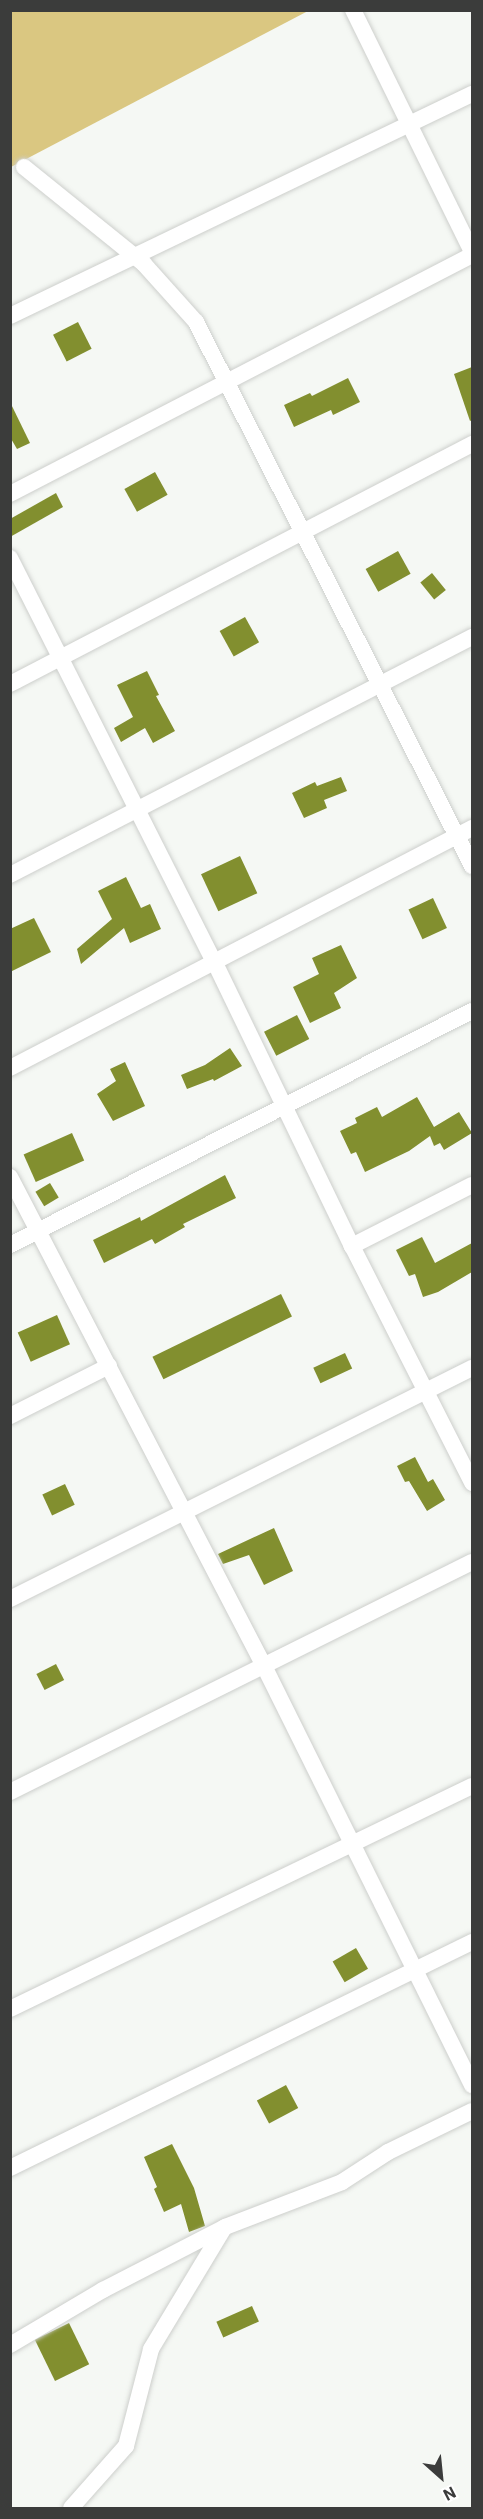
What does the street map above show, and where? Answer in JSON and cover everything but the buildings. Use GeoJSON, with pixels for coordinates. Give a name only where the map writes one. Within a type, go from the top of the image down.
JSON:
{"type":"FeatureCollection","features":[{"type":"Feature","properties":{"kind":"street"},"geometry":{"type":"LineString","coordinates":[[10,495],[472,253],[353,10]]}},
{"type":"Feature","properties":{"kind":"street"},"geometry":{"type":"LineString","coordinates":[[10,316],[472,94]]}},
{"type":"Feature","properties":{"kind":"street"},"geometry":{"type":"LineString","coordinates":[[24,167],[134,256],[196,322],[472,866]]}},
{"type":"Feature","properties":{"kind":"street"},"geometry":{"type":"LineString","coordinates":[[10,684],[472,444]]}},
{"type":"Feature","properties":{"kind":"street"},"geometry":{"type":"LineString","coordinates":[[10,558],[214,962],[352,1246],[472,1483]]}},
{"type":"Feature","properties":{"kind":"street"},"geometry":{"type":"LineString","coordinates":[[10,875],[472,637]]}},
{"type":"Feature","properties":{"kind":"street"},"geometry":{"type":"LineString","coordinates":[[10,1068],[472,828]]}},
{"type":"Feature","properties":{"kind":"street"},"geometry":{"type":"LineString","coordinates":[[10,1245],[472,1011]]}},
{"type":"Feature","properties":{"kind":"street"},"geometry":{"type":"LineString","coordinates":[[10,1177],[264,1666],[472,2085]]}},
{"type":"Feature","properties":{"kind":"street"},"geometry":{"type":"LineString","coordinates":[[352,1246],[472,1185]]}},
{"type":"Feature","properties":{"kind":"street"},"geometry":{"type":"LineString","coordinates":[[10,1416],[109,1366]]}},
{"type":"Feature","properties":{"kind":"street"},"geometry":{"type":"LineString","coordinates":[[10,1599],[472,1368]]}},
{"type":"Feature","properties":{"kind":"street"},"geometry":{"type":"LineString","coordinates":[[12,1787],[264,1666],[472,1562]]}},
{"type":"Feature","properties":{"kind":"street"},"geometry":{"type":"LineString","coordinates":[[10,2009],[472,1786]]}},
{"type":"Feature","properties":{"kind":"street"},"geometry":{"type":"LineString","coordinates":[[10,2168],[472,1942]]}},
{"type":"Feature","properties":{"kind":"street"},"geometry":{"type":"LineString","coordinates":[[10,2345],[104,2290],[225,2228],[342,2182],[388,2152],[472,2111]]}},
{"type":"Feature","properties":{"kind":"street"},"geometry":{"type":"LineString","coordinates":[[71,2508],[126,2446],[152,2349],[225,2228]]}},
{"type":"Feature","properties":{"kind":"shaded area"},"geometry":{"type":"Polygon","coordinates":[[[11,11],[308,11],[11,167],[11,11]]]}}]}
